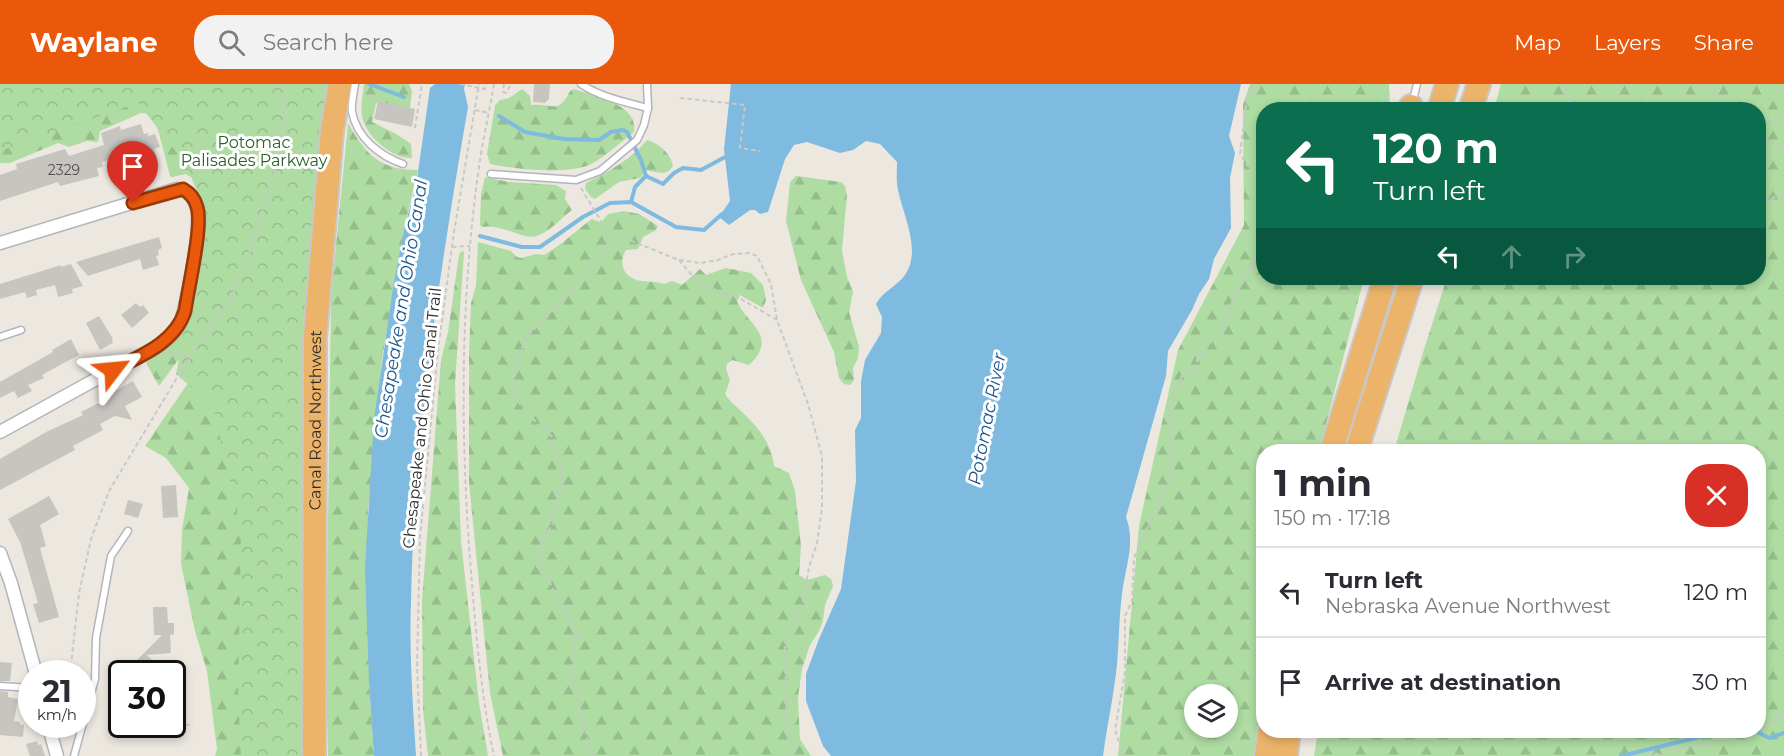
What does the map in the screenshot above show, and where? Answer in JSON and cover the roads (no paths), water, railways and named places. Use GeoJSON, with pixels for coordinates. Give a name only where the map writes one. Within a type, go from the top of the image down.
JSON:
{"type":"FeatureCollection","features":[{"type":"Feature","properties":{"kind":"highway"},"geometry":{"type":"LineString","coordinates":[[1441,102],[1447,84]]}},
{"type":"Feature","properties":{"kind":"highway"},"geometry":{"type":"LineString","coordinates":[[1473,102],[1479,84]]}},
{"type":"Feature","properties":{"kind":"highway","name":"Canal Road Northwest"},"geometry":{"type":"LineString","coordinates":[[314,756],[315,339],[333,131],[350,85]]}},
{"type":"Feature","properties":{"kind":"highway"},"geometry":{"type":"LineString","coordinates":[[1333,444],[1383,285]]}},
{"type":"Feature","properties":{"kind":"highway"},"geometry":{"type":"LineString","coordinates":[[1359,444],[1410,285]]}},
{"type":"Feature","properties":{"kind":"highway"},"geometry":{"type":"LineString","coordinates":[[1266,756],[1269,738]]}},
{"type":"Feature","properties":{"kind":"highway"},"geometry":{"type":"LineString","coordinates":[[1286,756],[1288,738]]}},
{"type":"Feature","properties":{"kind":"street"},"geometry":{"type":"LineString","coordinates":[[0,243],[177,189],[187,192],[194,199],[198,208],[199,225],[185,311],[176,329],[151,349],[0,432]]}},
{"type":"Feature","properties":{"kind":"street"},"geometry":{"type":"LineString","coordinates":[[0,553],[11,583],[32,660]]}},
{"type":"Feature","properties":{"kind":"street"},"geometry":{"type":"LineString","coordinates":[[52,738],[57,756]]}},
{"type":"Feature","properties":{"kind":"lane"},"geometry":{"type":"LineString","coordinates":[[581,84],[588,89],[618,100],[648,108]]}},
{"type":"Feature","properties":{"kind":"lane"},"geometry":{"type":"LineString","coordinates":[[491,174],[576,180],[600,171],[637,140],[648,108],[647,84]]}},
{"type":"Feature","properties":{"kind":"lane"},"geometry":{"type":"LineString","coordinates":[[1412,102],[1417,84]]}},
{"type":"Feature","properties":{"kind":"lane"},"geometry":{"type":"LineString","coordinates":[[350,85],[352,110],[357,126],[375,149],[403,164]]}},
{"type":"Feature","properties":{"kind":"lane"},"geometry":{"type":"LineString","coordinates":[[0,337],[21,330]]}},
{"type":"Feature","properties":{"kind":"lane"},"geometry":{"type":"LineString","coordinates":[[74,756],[95,679],[96,638],[111,556],[128,531]]}},
{"type":"Feature","properties":{"kind":"lane"},"geometry":{"type":"LineString","coordinates":[[0,686],[18,687]]}},
{"type":"Feature","properties":{"kind":"water","name":"Chesapeake and Ohio Canal"},"geometry":{"type":"Polygon","coordinates":[[[435,84],[465,84],[468,107],[438,291],[417,478],[411,621],[416,756],[374,756],[365,568],[374,419],[393,288],[405,225],[416,186],[430,88],[435,84]]]}},
{"type":"Feature","properties":{"kind":"water","name":"Potomac River"},"geometry":{"type":"Polygon","coordinates":[[[731,84],[1241,84],[1229,136],[1235,153],[1230,178],[1231,228],[1214,259],[1209,279],[1168,351],[1166,376],[1126,517],[1130,546],[1123,584],[1116,676],[1103,756],[831,756],[823,746],[806,701],[806,674],[841,589],[856,481],[855,430],[861,418],[861,381],[865,360],[881,333],[882,317],[876,304],[905,275],[910,265],[912,244],[897,187],[897,162],[880,144],[866,141],[853,150],[840,153],[807,142],[794,145],[785,159],[768,212],[760,214],[755,210],[750,210],[729,225],[719,217],[730,201],[724,149],[731,84]]]}},
{"type":"Feature","properties":{"kind":"waterway"},"geometry":{"type":"LineString","coordinates":[[369,84],[404,97]]}},
{"type":"Feature","properties":{"kind":"waterway"},"geometry":{"type":"LineString","coordinates":[[499,116],[525,132],[564,139],[599,140],[611,132],[623,130],[627,132],[646,176],[663,184],[683,168],[701,170],[727,156]]}},
{"type":"Feature","properties":{"kind":"waterway"},"geometry":{"type":"LineString","coordinates":[[631,202],[635,187],[646,176]]}},
{"type":"Feature","properties":{"kind":"waterway"},"geometry":{"type":"LineString","coordinates":[[480,236],[522,247],[540,247],[583,217],[610,203],[631,202],[676,227],[704,230],[722,214]]}},
{"type":"Feature","properties":{"kind":"waterway"},"geometry":{"type":"LineString","coordinates":[[1766,736],[1769,738],[1784,733]]}},
{"type":"Feature","properties":{"kind":"waterway"},"geometry":{"type":"LineString","coordinates":[[1621,756],[1696,738]]}},
{"type":"Feature","properties":{"kind":"park label","name":"Potomac Palisades Parkway"},"geometry":{"type":"Point","coordinates":[254,151]}}]}
